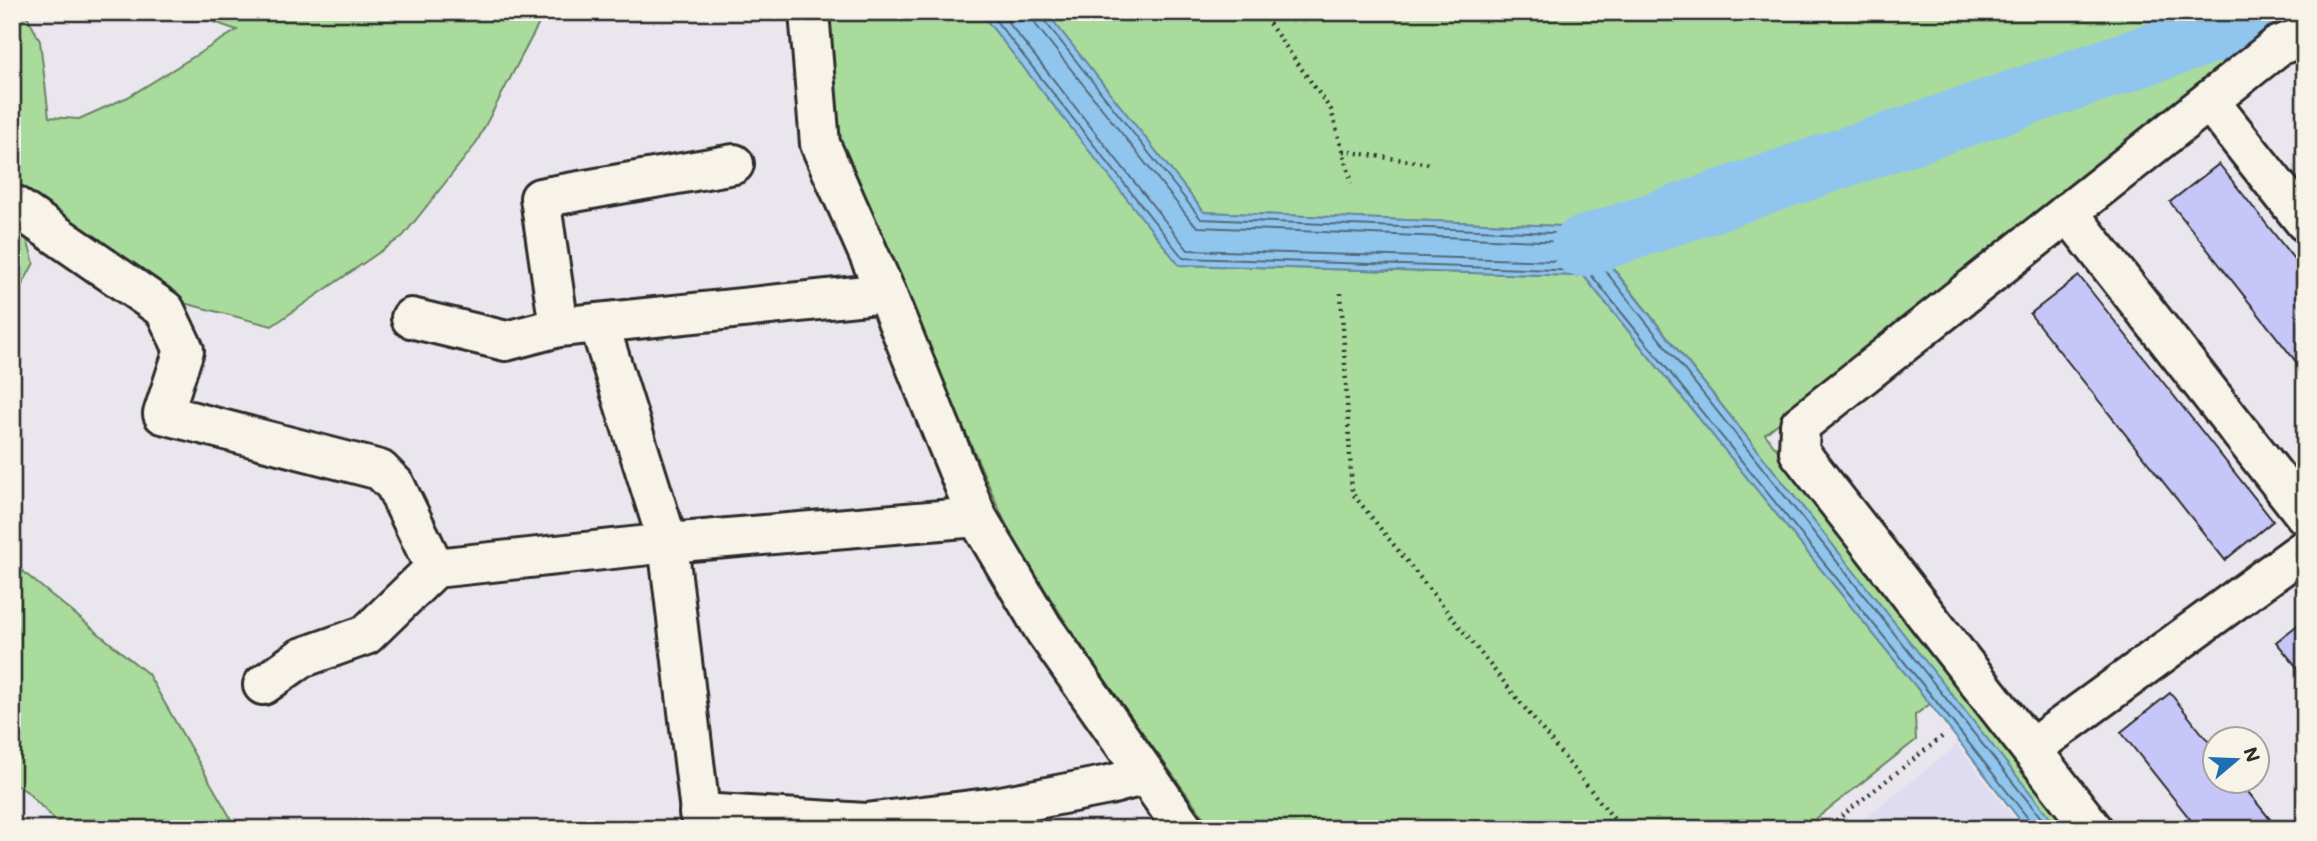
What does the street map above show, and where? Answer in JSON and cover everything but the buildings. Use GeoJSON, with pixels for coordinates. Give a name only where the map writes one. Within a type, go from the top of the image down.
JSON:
{"type":"FeatureCollection","features":[{"type":"Feature","properties":{"kind":"street"},"geometry":{"type":"LineString","coordinates":[[809,12],[820,144],[886,293],[977,517],[1043,628],[1184,829]]}},
{"type":"Feature","properties":{"kind":"street"},"geometry":{"type":"LineString","coordinates":[[2093,829],[1799,452],[1800,425],[2278,46],[2305,36]]}},
{"type":"Feature","properties":{"kind":"street"},"geometry":{"type":"LineString","coordinates":[[2209,101],[2305,222]]}},
{"type":"Feature","properties":{"kind":"street"},"geometry":{"type":"LineString","coordinates":[[559,327],[540,198],[734,164]]}},
{"type":"Feature","properties":{"kind":"street"},"geometry":{"type":"LineString","coordinates":[[12,204],[165,310],[184,351],[163,414],[380,470],[395,485],[435,568]]}},
{"type":"Feature","properties":{"kind":"street"},"geometry":{"type":"LineString","coordinates":[[2068,212],[2305,515]]}},
{"type":"Feature","properties":{"kind":"street"},"geometry":{"type":"LineString","coordinates":[[411,318],[506,341],[559,327],[886,293]]}},
{"type":"Feature","properties":{"kind":"street"},"geometry":{"type":"LineString","coordinates":[[599,324],[668,543],[701,821],[866,823],[996,807],[1146,775]]}},
{"type":"Feature","properties":{"kind":"street"},"geometry":{"type":"LineString","coordinates":[[263,685],[301,658],[366,635],[435,568],[668,543],[977,517]]}},
{"type":"Feature","properties":{"kind":"street"},"geometry":{"type":"LineString","coordinates":[[2031,749],[2305,549]]}},
{"type":"Feature","properties":{"kind":"path"},"geometry":{"type":"LineString","coordinates":[[1261,12],[1331,110],[1352,183]]}},
{"type":"Feature","properties":{"kind":"path"},"geometry":{"type":"LineString","coordinates":[[1343,151],[1430,164]]}},
{"type":"Feature","properties":{"kind":"path"},"geometry":{"type":"LineString","coordinates":[[1341,293],[1352,493],[1622,829]]}},
{"type":"Feature","properties":{"kind":"path"},"geometry":{"type":"LineString","coordinates":[[1825,829],[1943,736]]}},
{"type":"Feature","properties":{"kind":"shaded area"},"geometry":{"type":"Polygon","coordinates":[[[1957,745],[2022,829],[1851,829],[1957,745]]]}},
{"type":"Feature","properties":{"kind":"green space"},"geometry":{"type":"Polygon","coordinates":[[[12,12],[25,12],[40,41],[49,117],[79,119],[128,97],[237,30],[190,12],[545,12],[475,145],[403,236],[272,326],[111,284],[21,220],[34,263],[13,302],[12,309],[12,12]]]}},
{"type":"Feature","properties":{"kind":"green space"},"geometry":{"type":"Polygon","coordinates":[[[825,12],[980,12],[1180,265],[1584,276],[1930,704],[1915,715],[1916,740],[1803,829],[1212,829],[1053,603],[1006,525],[839,141],[825,12]]]}},
{"type":"Feature","properties":{"kind":"green space"},"geometry":{"type":"Polygon","coordinates":[[[1046,12],[2235,12],[1612,228],[1204,212],[1046,12]]]}},
{"type":"Feature","properties":{"kind":"green space"},"geometry":{"type":"Polygon","coordinates":[[[2272,28],[1765,434],[2074,829],[2058,829],[1609,263],[1609,252],[2272,28]]]}},
{"type":"Feature","properties":{"kind":"green space"},"geometry":{"type":"Polygon","coordinates":[[[12,542],[16,566],[148,674],[237,829],[64,829],[26,791],[12,783],[12,542]]]}},
{"type":"Feature","properties":{"kind":"water"},"geometry":{"type":"Polygon","coordinates":[[[980,12],[1046,12],[1204,212],[1612,228],[1609,264],[2059,829],[2027,829],[1930,704],[1584,276],[1179,265],[980,12]]]}},
{"type":"Feature","properties":{"kind":"waterway"},"geometry":{"type":"LineString","coordinates":[[1581,247],[2274,12]]}}]}
